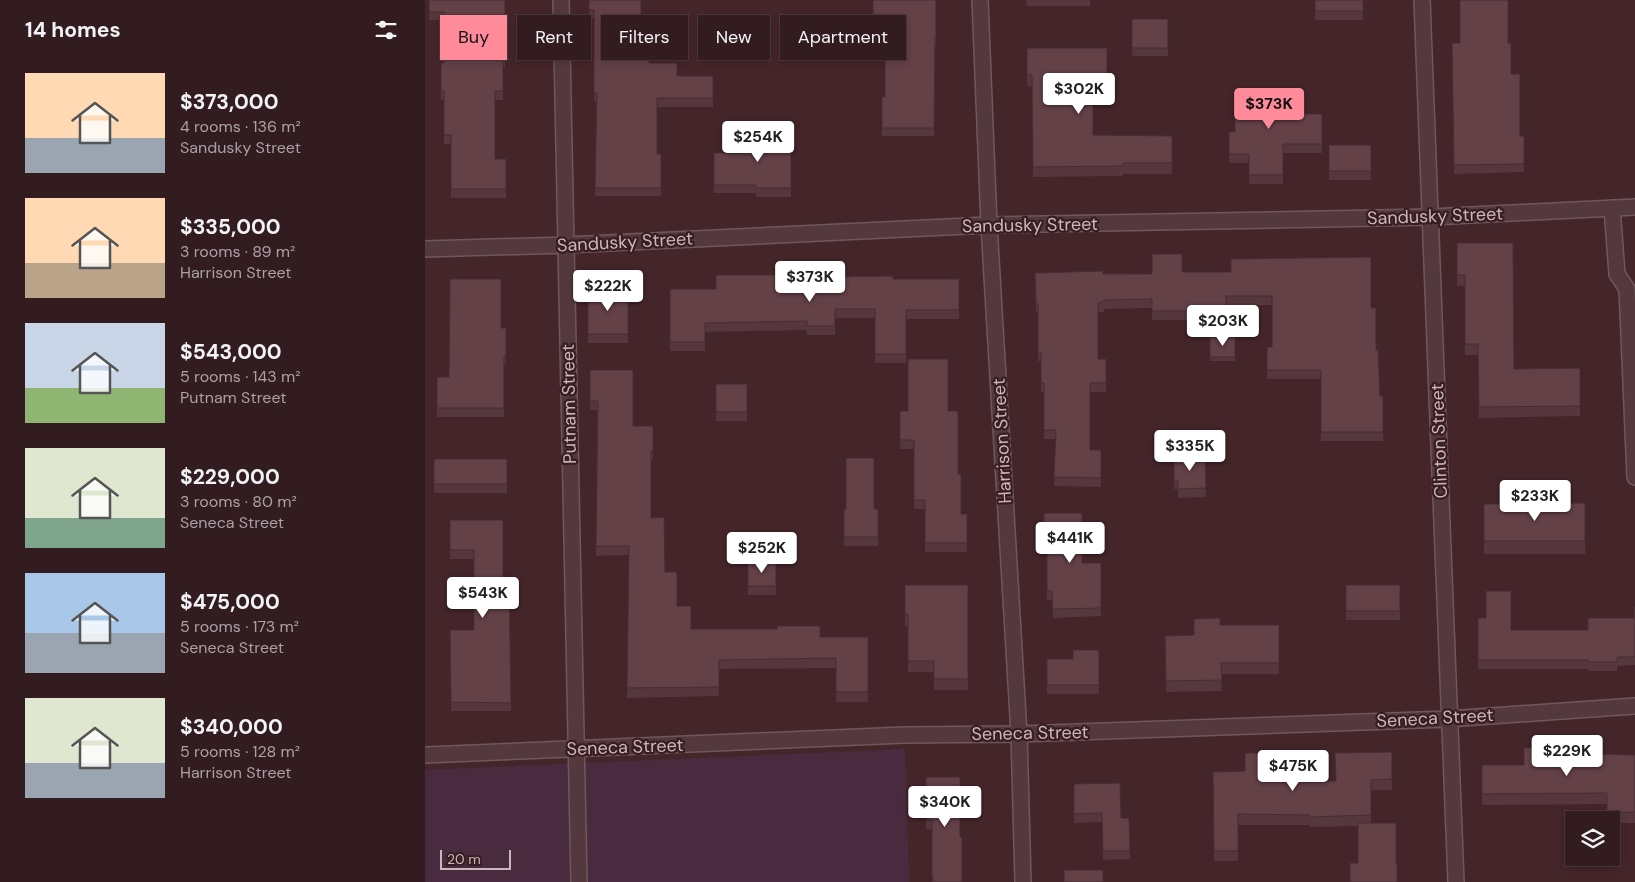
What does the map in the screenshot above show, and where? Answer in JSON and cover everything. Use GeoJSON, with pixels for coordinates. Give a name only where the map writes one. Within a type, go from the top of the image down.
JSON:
{"type":"FeatureCollection","features":[{"type":"Feature","properties":{"kind":"street","name":"Putnam Street"},"geometry":{"type":"LineString","coordinates":[[561,0],[579,882]]}},
{"type":"Feature","properties":{"kind":"street","name":"Harrison Street"},"geometry":{"type":"LineString","coordinates":[[980,0],[989,225],[1019,734],[1023,882]]}},
{"type":"Feature","properties":{"kind":"street","name":"Clinton Street"},"geometry":{"type":"LineString","coordinates":[[1422,0],[1448,719],[1456,882]]}},
{"type":"Feature","properties":{"kind":"street","name":"Sandusky Street"},"geometry":{"type":"LineString","coordinates":[[425,248],[566,245],[989,225],[1431,217],[1635,207]]}},
{"type":"Feature","properties":{"kind":"street"},"geometry":{"type":"LineString","coordinates":[[1612,208],[1617,274],[1627,289],[1635,477]]}},
{"type":"Feature","properties":{"kind":"street","name":"Seneca Street"},"geometry":{"type":"LineString","coordinates":[[425,755],[905,735],[1019,734],[1448,719],[1635,706]]}},
{"type":"Feature","properties":{"kind":"shaded area"},"geometry":{"type":"Polygon","coordinates":[[[905,749],[909,882],[425,882],[425,770],[905,749]]]}},
{"type":"Feature","properties":{"kind":"building"},"geometry":{"type":"Polygon","coordinates":[[[429,0],[505,0],[505,15],[444,15],[444,12],[429,12],[429,0]]]}},
{"type":"Feature","properties":{"kind":"building"},"geometry":{"type":"Polygon","coordinates":[[[589,0],[641,0],[641,15],[601,15],[601,60],[649,60],[649,63],[677,63],[677,76],[713,76],[713,98],[657,98],[657,154],[661,154],[661,188],[595,188],[597,93],[594,93],[594,10],[589,10],[589,0]]]}},
{"type":"Feature","properties":{"kind":"building"},"geometry":{"type":"Polygon","coordinates":[[[873,0],[936,0],[934,128],[882,128],[882,97],[885,97],[885,60],[906,60],[906,15],[873,15],[873,0]]]}},
{"type":"Feature","properties":{"kind":"building"},"geometry":{"type":"Polygon","coordinates":[[[1315,0],[1363,0],[1363,11],[1315,11],[1315,0]]]}},
{"type":"Feature","properties":{"kind":"building"},"geometry":{"type":"Polygon","coordinates":[[[1460,0],[1508,0],[1508,43],[1511,43],[1511,74],[1520,74],[1520,136],[1524,136],[1524,164],[1454,165],[1452,43],[1460,43],[1460,0]]]}},
{"type":"Feature","properties":{"kind":"building"},"geometry":{"type":"Polygon","coordinates":[[[1132,19],[1168,19],[1168,48],[1132,48],[1132,19]]]}},
{"type":"Feature","properties":{"kind":"building"},"geometry":{"type":"Polygon","coordinates":[[[1027,48],[1107,48],[1107,75],[1093,75],[1093,135],[1172,136],[1172,163],[1123,163],[1123,166],[1033,167],[1032,75],[1027,75],[1027,48]]]}},
{"type":"Feature","properties":{"kind":"building"},"geometry":{"type":"Polygon","coordinates":[[[444,60],[503,60],[503,91],[495,91],[495,159],[506,159],[506,189],[451,189],[451,135],[444,135],[444,91],[441,91],[441,63],[444,63],[444,60]]]}},
{"type":"Feature","properties":{"kind":"building"},"geometry":{"type":"Polygon","coordinates":[[[1235,89],[1282,89],[1282,114],[1322,114],[1322,144],[1283,144],[1283,175],[1249,175],[1249,154],[1229,154],[1229,132],[1235,132],[1235,89]]]}},
{"type":"Feature","properties":{"kind":"building"},"geometry":{"type":"Polygon","coordinates":[[[756,131],[791,131],[791,188],[756,188],[756,185],[714,185],[714,153],[756,153],[756,131]]]}},
{"type":"Feature","properties":{"kind":"building"},"geometry":{"type":"Polygon","coordinates":[[[1329,145],[1371,145],[1371,171],[1329,171],[1329,145]]]}},
{"type":"Feature","properties":{"kind":"building"},"geometry":{"type":"Polygon","coordinates":[[[1457,243],[1513,243],[1514,369],[1580,368],[1580,406],[1479,407],[1478,344],[1465,344],[1465,275],[1457,275],[1457,243]]]}},
{"type":"Feature","properties":{"kind":"building"},"geometry":{"type":"Polygon","coordinates":[[[1152,254],[1182,254],[1182,272],[1231,272],[1231,259],[1371,257],[1371,308],[1376,308],[1376,350],[1378,350],[1380,396],[1383,396],[1383,432],[1321,432],[1321,370],[1267,370],[1267,347],[1272,347],[1272,296],[1226,296],[1226,320],[1189,320],[1189,311],[1152,311],[1152,299],[1104,300],[1104,302],[1098,303],[1098,359],[1106,359],[1106,383],[1090,383],[1090,450],[1101,450],[1101,478],[1054,477],[1056,430],[1044,430],[1044,383],[1041,383],[1041,352],[1038,352],[1038,304],[1036,304],[1035,273],[1103,271],[1103,274],[1152,274],[1152,254]]]}},
{"type":"Feature","properties":{"kind":"building"},"geometry":{"type":"Polygon","coordinates":[[[716,275],[790,275],[790,277],[893,276],[893,279],[959,279],[959,310],[906,310],[906,354],[875,354],[875,309],[835,309],[835,326],[807,326],[807,321],[705,323],[705,342],[670,342],[670,289],[716,289],[716,275]]]}},
{"type":"Feature","properties":{"kind":"building"},"geometry":{"type":"Polygon","coordinates":[[[450,279],[501,279],[501,328],[506,328],[504,408],[437,408],[437,377],[449,377],[450,279]]]}},
{"type":"Feature","properties":{"kind":"building"},"geometry":{"type":"Polygon","coordinates":[[[588,290],[628,290],[628,334],[588,334],[588,290]]]}},
{"type":"Feature","properties":{"kind":"building"},"geometry":{"type":"Polygon","coordinates":[[[1210,337],[1235,337],[1235,357],[1210,357],[1210,337]]]}},
{"type":"Feature","properties":{"kind":"building"},"geometry":{"type":"Polygon","coordinates":[[[908,359],[948,359],[948,411],[958,411],[958,474],[961,474],[961,514],[967,514],[967,543],[925,543],[925,500],[914,500],[914,440],[900,440],[900,411],[908,411],[908,359]]]}},
{"type":"Feature","properties":{"kind":"building"},"geometry":{"type":"Polygon","coordinates":[[[590,370],[633,370],[633,426],[653,426],[651,518],[664,517],[665,572],[677,572],[677,606],[691,606],[691,629],[777,629],[777,626],[820,626],[820,637],[868,637],[868,692],[836,692],[836,658],[719,660],[719,687],[627,688],[629,546],[596,546],[598,401],[590,401],[590,370]]]}},
{"type":"Feature","properties":{"kind":"building"},"geometry":{"type":"Polygon","coordinates":[[[716,384],[747,384],[747,412],[716,412],[716,384]]]}},
{"type":"Feature","properties":{"kind":"building"},"geometry":{"type":"Polygon","coordinates":[[[1205,455],[1206,488],[1178,489],[1178,481],[1174,480],[1174,456],[1205,455]]]}},
{"type":"Feature","properties":{"kind":"building"},"geometry":{"type":"Polygon","coordinates":[[[846,458],[874,458],[874,509],[878,509],[878,537],[844,537],[846,458]]]}},
{"type":"Feature","properties":{"kind":"building"},"geometry":{"type":"Polygon","coordinates":[[[434,459],[507,459],[507,484],[434,484],[434,459]]]}},
{"type":"Feature","properties":{"kind":"building"},"geometry":{"type":"Polygon","coordinates":[[[1585,503],[1585,541],[1484,541],[1484,504],[1585,503]]]}},
{"type":"Feature","properties":{"kind":"building"},"geometry":{"type":"Polygon","coordinates":[[[1044,513],[1082,513],[1082,563],[1101,563],[1101,608],[1053,609],[1052,591],[1047,591],[1047,541],[1044,541],[1044,513]]]}},
{"type":"Feature","properties":{"kind":"building"},"geometry":{"type":"Polygon","coordinates":[[[450,520],[503,520],[503,577],[509,577],[511,703],[451,702],[450,630],[474,630],[474,550],[450,550],[450,520]]]}},
{"type":"Feature","properties":{"kind":"building"},"geometry":{"type":"Polygon","coordinates":[[[748,562],[776,562],[776,586],[748,586],[748,562]]]}},
{"type":"Feature","properties":{"kind":"building"},"geometry":{"type":"Polygon","coordinates":[[[905,585],[968,585],[968,679],[934,679],[934,661],[908,661],[908,614],[905,614],[905,585]]]}},
{"type":"Feature","properties":{"kind":"building"},"geometry":{"type":"Polygon","coordinates":[[[1346,585],[1400,585],[1400,611],[1346,611],[1346,585]]]}},
{"type":"Feature","properties":{"kind":"building"},"geometry":{"type":"Polygon","coordinates":[[[1486,591],[1511,591],[1511,630],[1588,630],[1588,618],[1634,618],[1635,607],[1635,657],[1617,657],[1617,662],[1588,662],[1588,660],[1478,660],[1478,618],[1486,618],[1486,591]]]}},
{"type":"Feature","properties":{"kind":"building"},"geometry":{"type":"Polygon","coordinates":[[[1220,618],[1220,625],[1279,625],[1279,663],[1221,663],[1222,680],[1166,681],[1165,636],[1194,635],[1194,619],[1220,618]]]}},
{"type":"Feature","properties":{"kind":"building"},"geometry":{"type":"Polygon","coordinates":[[[1073,650],[1099,650],[1099,685],[1047,685],[1047,659],[1073,659],[1073,650]]]}},
{"type":"Feature","properties":{"kind":"building"},"geometry":{"type":"Polygon","coordinates":[[[1524,748],[1555,748],[1555,753],[1635,755],[1635,812],[1607,811],[1607,793],[1482,794],[1482,765],[1524,765],[1524,748]]]}},
{"type":"Feature","properties":{"kind":"building"},"geometry":{"type":"Polygon","coordinates":[[[1392,752],[1392,779],[1371,780],[1371,815],[1310,817],[1310,815],[1238,814],[1238,851],[1214,851],[1213,772],[1245,771],[1245,753],[1281,753],[1281,782],[1336,781],[1335,753],[1392,752]]]}},
{"type":"Feature","properties":{"kind":"building"},"geometry":{"type":"Polygon","coordinates":[[[926,777],[960,777],[962,882],[933,882],[932,820],[926,820],[926,777]]]}},
{"type":"Feature","properties":{"kind":"building"},"geometry":{"type":"Polygon","coordinates":[[[1120,783],[1121,818],[1129,818],[1130,851],[1103,851],[1102,813],[1074,814],[1074,784],[1120,783]]]}},
{"type":"Feature","properties":{"kind":"building"},"geometry":{"type":"Polygon","coordinates":[[[1358,823],[1396,823],[1397,882],[1350,882],[1350,863],[1358,863],[1358,823]]]}},
{"type":"Feature","properties":{"kind":"building"},"geometry":{"type":"Polygon","coordinates":[[[1064,870],[1103,870],[1103,882],[1064,882],[1064,870]]]}}]}
